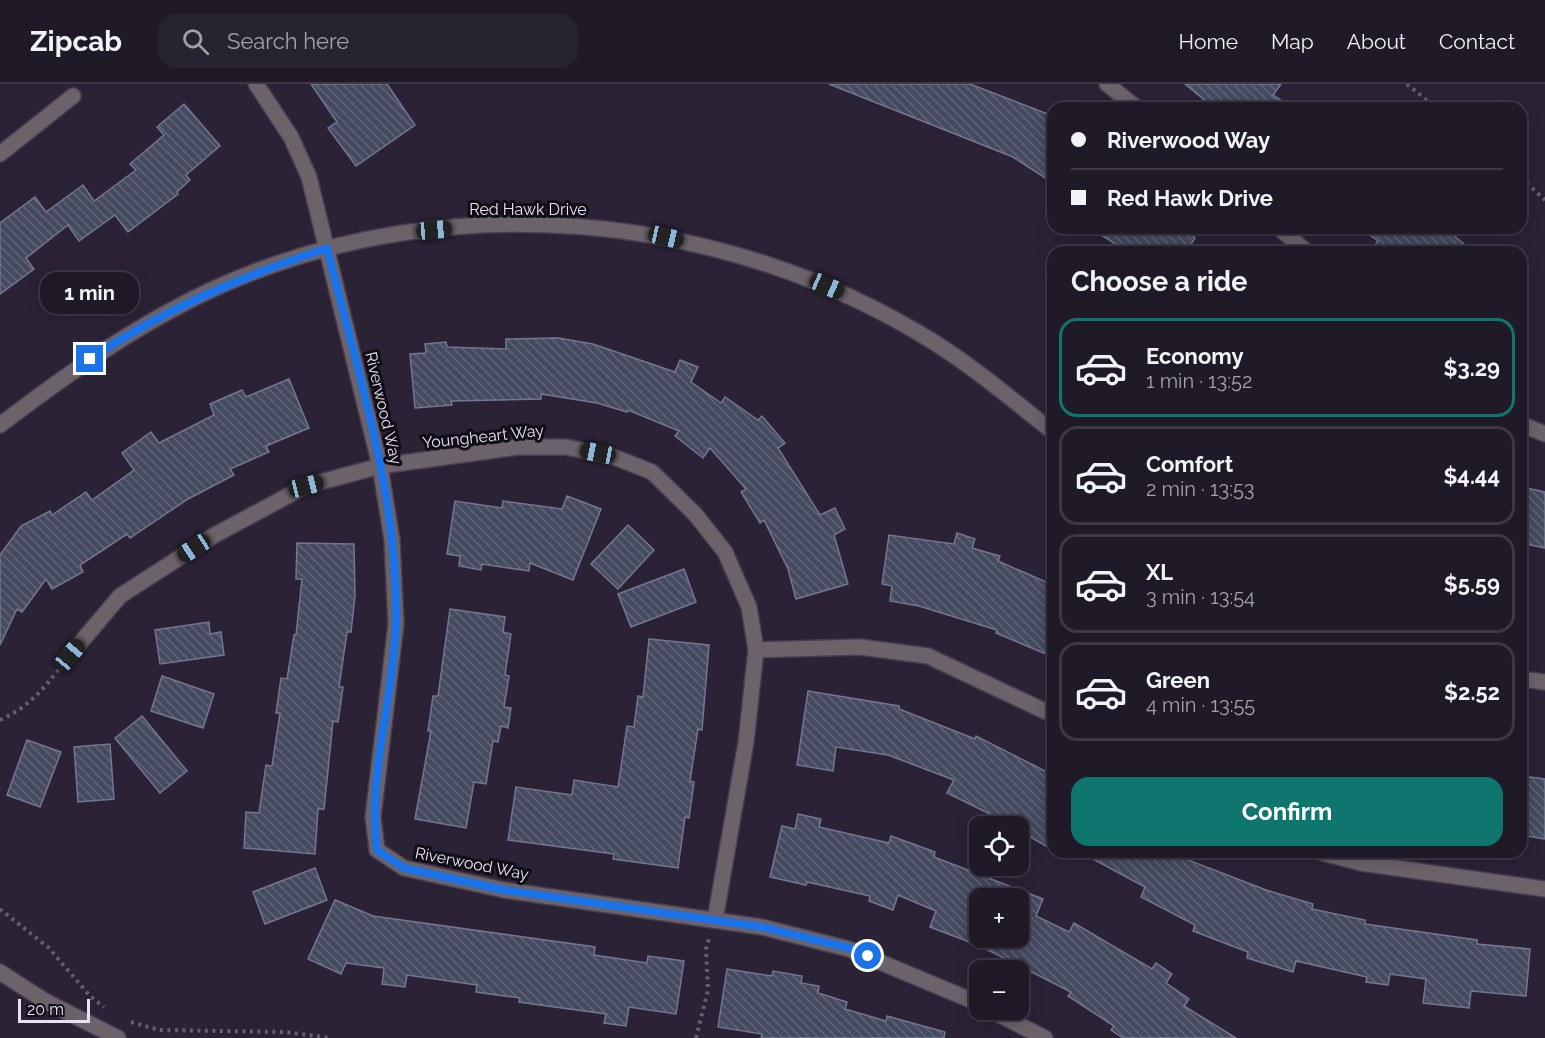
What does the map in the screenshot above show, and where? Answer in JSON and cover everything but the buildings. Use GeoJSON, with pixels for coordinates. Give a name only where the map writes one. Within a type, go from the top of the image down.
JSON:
{"type":"FeatureCollection","features":[{"type":"Feature","properties":{"kind":"street","name":"Riverwood Way"},"geometry":{"type":"LineString","coordinates":[[256,84],[291,137],[309,177],[380,466],[392,540],[396,624],[373,817],[377,850],[404,868],[504,890],[762,927],[849,948],[969,999]]}},
{"type":"Feature","properties":{"kind":"street"},"geometry":{"type":"LineString","coordinates":[[1107,84],[1130,102]]}},
{"type":"Feature","properties":{"kind":"street"},"geometry":{"type":"LineString","coordinates":[[0,154],[73,96]]}},
{"type":"Feature","properties":{"kind":"street","name":"Red Hawk Drive"},"geometry":{"type":"LineString","coordinates":[[0,425],[104,350],[179,306],[232,282],[327,248],[434,230],[580,225],[624,230],[713,248],[806,276],[893,319],[933,342],[1047,427]]}},
{"type":"Feature","properties":{"kind":"street"},"geometry":{"type":"LineString","coordinates":[[1286,234],[1300,246]]}},
{"type":"Feature","properties":{"kind":"street"},"geometry":{"type":"LineString","coordinates":[[1527,426],[1545,434]]}},
{"type":"Feature","properties":{"kind":"street","name":"Youngheart Way"},"geometry":{"type":"LineString","coordinates":[[70,655],[120,596],[213,536],[306,486],[380,466],[518,447],[566,447],[614,457],[652,472],[695,514],[725,552],[749,607],[756,650],[746,742],[715,921]]}},
{"type":"Feature","properties":{"kind":"street"},"geometry":{"type":"LineString","coordinates":[[756,650],[860,648],[928,656],[1047,712]]}},
{"type":"Feature","properties":{"kind":"street"},"geometry":{"type":"LineString","coordinates":[[1527,680],[1545,682]]}},
{"type":"Feature","properties":{"kind":"street"},"geometry":{"type":"LineString","coordinates":[[1344,858],[1372,865],[1545,890]]}},
{"type":"Feature","properties":{"kind":"street"},"geometry":{"type":"LineString","coordinates":[[0,972],[45,1001],[118,1038]]}},
{"type":"Feature","properties":{"kind":"street"},"geometry":{"type":"LineString","coordinates":[[1010,1020],[1046,1038]]}},
{"type":"Feature","properties":{"kind":"path"},"geometry":{"type":"LineString","coordinates":[[1407,84],[1429,102]]}},
{"type":"Feature","properties":{"kind":"path"},"geometry":{"type":"LineString","coordinates":[[1527,184],[1545,200]]}},
{"type":"Feature","properties":{"kind":"path"},"geometry":{"type":"LineString","coordinates":[[0,720],[16,713],[37,698],[70,655]]}},
{"type":"Feature","properties":{"kind":"path"},"geometry":{"type":"LineString","coordinates":[[0,909],[49,948],[90,996],[108,1009]]}},
{"type":"Feature","properties":{"kind":"path"},"geometry":{"type":"LineString","coordinates":[[696,1038],[708,990],[706,950],[715,921]]}},
{"type":"Feature","properties":{"kind":"path"},"geometry":{"type":"LineString","coordinates":[[123,1018],[139,1026],[159,1029],[285,1032],[330,1038]]}},
{"type":"Feature","properties":{"kind":"route"},"geometry":{"type":"LineString","coordinates":[[90,359],[179,306],[222,286],[327,248],[380,466],[392,540],[396,624],[373,817],[377,850],[404,868],[504,890],[762,927],[849,948],[868,956]]}}]}
